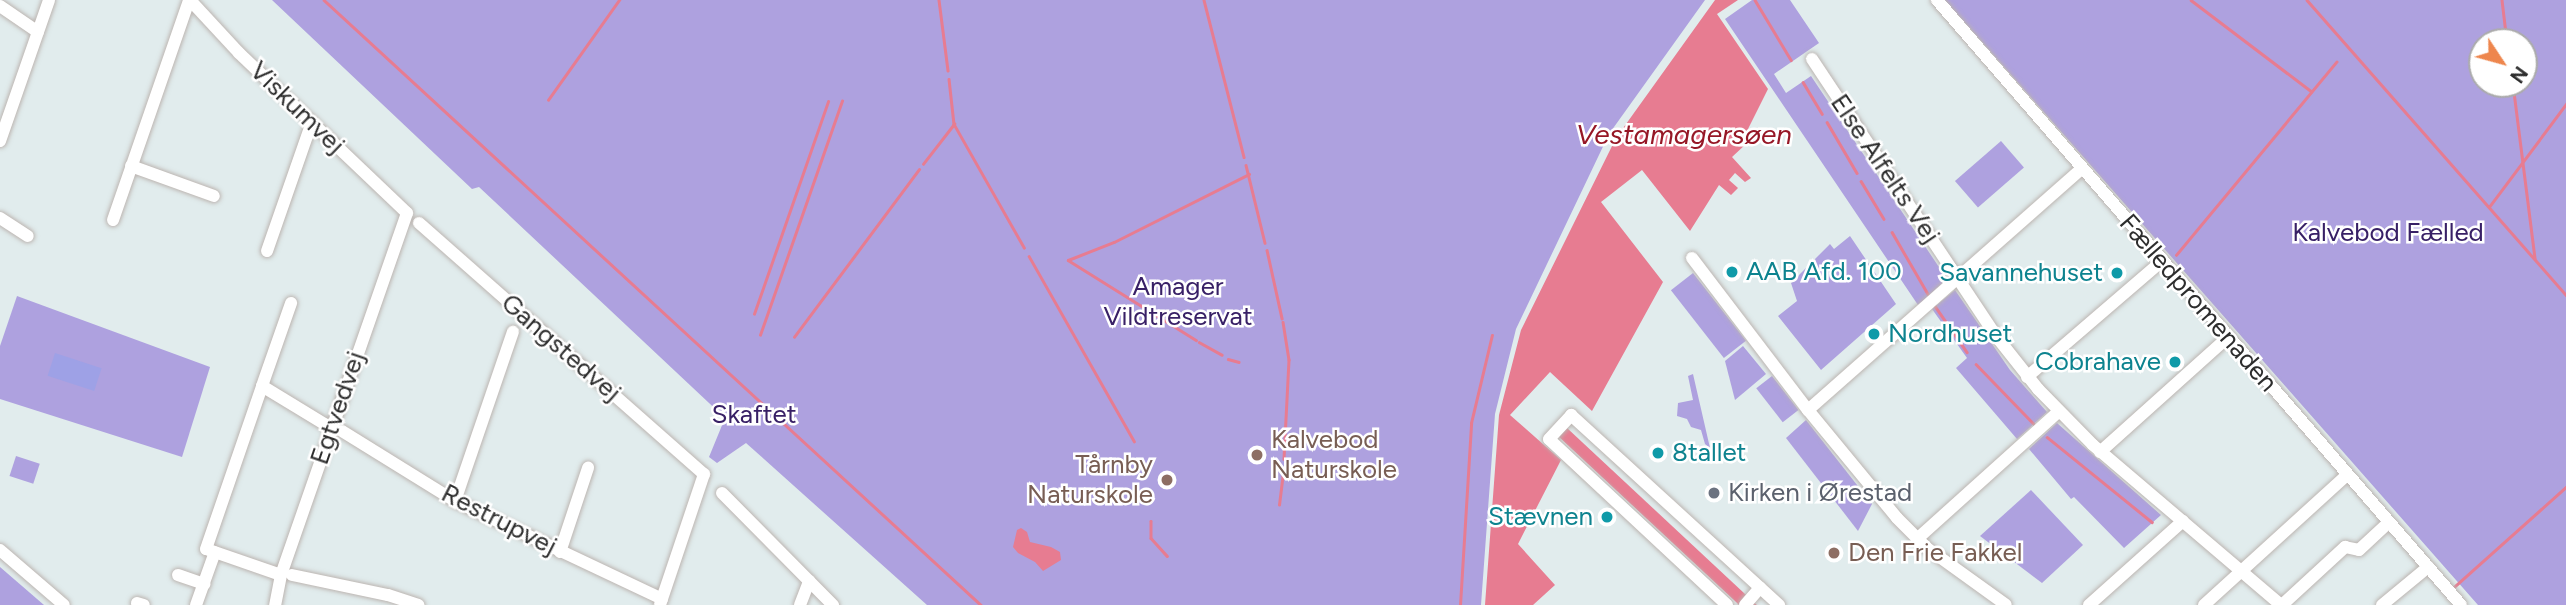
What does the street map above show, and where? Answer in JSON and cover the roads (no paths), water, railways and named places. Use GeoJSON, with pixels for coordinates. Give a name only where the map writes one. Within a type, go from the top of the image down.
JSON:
{"type":"FeatureCollection","features":[{"type":"Feature","properties":{"kind":"street"},"geometry":{"type":"LineString","coordinates":[[0,141],[49,0]]}},
{"type":"Feature","properties":{"kind":"street"},"geometry":{"type":"LineString","coordinates":[[113,220],[189,0]]}},
{"type":"Feature","properties":{"kind":"street","name":"Viskumvej"},"geometry":{"type":"LineString","coordinates":[[189,0],[239,53],[407,213]]}},
{"type":"Feature","properties":{"kind":"street","name":"Fælledpromenaden"},"geometry":{"type":"LineString","coordinates":[[1937,0],[2461,605]]}},
{"type":"Feature","properties":{"kind":"street"},"geometry":{"type":"LineString","coordinates":[[0,6],[37,32]]}},
{"type":"Feature","properties":{"kind":"street","name":"Else Alfelts Vej"},"geometry":{"type":"LineString","coordinates":[[1812,60],[1958,278],[2028,377],[2100,452],[2281,605],[2345,547],[2359,550],[2389,522]]}},
{"type":"Feature","properties":{"kind":"street"},"geometry":{"type":"LineString","coordinates":[[267,251],[312,122]]}},
{"type":"Feature","properties":{"kind":"street"},"geometry":{"type":"LineString","coordinates":[[131,166],[214,196]]}},
{"type":"Feature","properties":{"kind":"street"},"geometry":{"type":"LineString","coordinates":[[1808,410],[2081,169]]}},
{"type":"Feature","properties":{"kind":"street","name":"Egtvedvej"},"geometry":{"type":"LineString","coordinates":[[275,605],[407,213]]}},
{"type":"Feature","properties":{"kind":"street"},"geometry":{"type":"LineString","coordinates":[[0,218],[28,236]]}},
{"type":"Feature","properties":{"kind":"street","name":"Gangstedvej"},"geometry":{"type":"LineString","coordinates":[[419,223],[704,474],[661,602]]}},
{"type":"Feature","properties":{"kind":"street"},"geometry":{"type":"LineString","coordinates":[[1692,258],[1877,496],[1917,539],[2006,605]]}},
{"type":"Feature","properties":{"kind":"street"},"geometry":{"type":"LineString","coordinates":[[2028,377],[2162,261]]}},
{"type":"Feature","properties":{"kind":"street"},"geometry":{"type":"LineString","coordinates":[[291,303],[206,549],[287,575],[418,605]]}},
{"type":"Feature","properties":{"kind":"street"},"geometry":{"type":"LineString","coordinates":[[454,501],[513,332]]}},
{"type":"Feature","properties":{"kind":"street"},"geometry":{"type":"LineString","coordinates":[[2100,452],[2228,337]]}},
{"type":"Feature","properties":{"kind":"street","name":"Restrupvej"},"geometry":{"type":"LineString","coordinates":[[262,386],[454,501],[661,602]]}},
{"type":"Feature","properties":{"kind":"street"},"geometry":{"type":"LineString","coordinates":[[1917,539],[2059,411]]}},
{"type":"Feature","properties":{"kind":"street"},"geometry":{"type":"LineString","coordinates":[[1727,605],[1549,439],[1571,415],[1757,591],[1779,605]]}},
{"type":"Feature","properties":{"kind":"street"},"geometry":{"type":"LineString","coordinates":[[560,552],[588,468]]}},
{"type":"Feature","properties":{"kind":"street"},"geometry":{"type":"LineString","coordinates":[[2204,605],[2347,475]]}},
{"type":"Feature","properties":{"kind":"street"},"geometry":{"type":"LineString","coordinates":[[722,493],[833,605]]}},
{"type":"Feature","properties":{"kind":"street"},"geometry":{"type":"LineString","coordinates":[[2089,605],[2183,522]]}},
{"type":"Feature","properties":{"kind":"street"},"geometry":{"type":"LineString","coordinates":[[0,550],[64,605]]}},
{"type":"Feature","properties":{"kind":"street"},"geometry":{"type":"LineString","coordinates":[[197,605],[215,552]]}},
{"type":"Feature","properties":{"kind":"street"},"geometry":{"type":"LineString","coordinates":[[2382,605],[2428,566]]}},
{"type":"Feature","properties":{"kind":"street"},"geometry":{"type":"LineString","coordinates":[[178,575],[204,584]]}},
{"type":"Feature","properties":{"kind":"street"},"geometry":{"type":"LineString","coordinates":[[800,605],[809,581]]}},
{"type":"Feature","properties":{"kind":"street"},"geometry":{"type":"LineString","coordinates":[[1745,605],[1757,591]]}},
{"type":"Feature","properties":{"kind":"water","name":"Vestamagersøen"},"geometry":{"type":"Polygon","coordinates":[[[1715,0],[1738,0],[1717,14],[1768,89],[1743,139],[1746,144],[1732,157],[1751,178],[1745,182],[1735,173],[1729,180],[1738,188],[1731,195],[1719,185],[1690,231],[1642,170],[1601,202],[1663,282],[1592,411],[1550,372],[1510,415],[1561,460],[1518,544],[1555,585],[1533,605],[1485,605],[1499,415],[1521,330],[1616,138],[1715,0]]]}},
{"type":"Feature","properties":{"kind":"water"},"geometry":{"type":"Polygon","coordinates":[[[1567,428],[1757,605],[1739,605],[1559,437],[1567,428]]]}},
{"type":"Feature","properties":{"kind":"water"},"geometry":{"type":"Polygon","coordinates":[[[1021,528],[1027,532],[1030,542],[1060,552],[1061,560],[1043,571],[1035,562],[1018,553],[1013,547],[1017,530],[1021,528]]]}},
{"type":"Feature","properties":{"kind":"waterway"},"geometry":{"type":"LineString","coordinates":[[324,0],[981,605]]}},
{"type":"Feature","properties":{"kind":"waterway"},"geometry":{"type":"LineString","coordinates":[[548,100],[619,0]]}},
{"type":"Feature","properties":{"kind":"waterway"},"geometry":{"type":"LineString","coordinates":[[939,0],[948,70]]}},
{"type":"Feature","properties":{"kind":"waterway"},"geometry":{"type":"LineString","coordinates":[[1204,0],[1244,157]]}},
{"type":"Feature","properties":{"kind":"waterway"},"geometry":{"type":"LineString","coordinates":[[1755,0],[1791,60]]}},
{"type":"Feature","properties":{"kind":"waterway"},"geometry":{"type":"LineString","coordinates":[[2191,0],[2311,91]]}},
{"type":"Feature","properties":{"kind":"waterway"},"geometry":{"type":"LineString","coordinates":[[2307,0],[2566,295]]}},
{"type":"Feature","properties":{"kind":"waterway"},"geometry":{"type":"LineString","coordinates":[[2502,0],[2505,28]]}},
{"type":"Feature","properties":{"kind":"waterway"},"geometry":{"type":"LineString","coordinates":[[2176,255],[2336,62]]}},
{"type":"Feature","properties":{"kind":"waterway"},"geometry":{"type":"LineString","coordinates":[[949,79],[954,124],[1024,247]]}},
{"type":"Feature","properties":{"kind":"waterway"},"geometry":{"type":"LineString","coordinates":[[1803,82],[1822,114]]}},
{"type":"Feature","properties":{"kind":"waterway"},"geometry":{"type":"LineString","coordinates":[[2515,98],[2535,259]]}},
{"type":"Feature","properties":{"kind":"waterway"},"geometry":{"type":"LineString","coordinates":[[760,335],[842,101]]}},
{"type":"Feature","properties":{"kind":"waterway"},"geometry":{"type":"LineString","coordinates":[[754,314],[828,102]]}},
{"type":"Feature","properties":{"kind":"waterway"},"geometry":{"type":"LineString","coordinates":[[2489,207],[2566,104]]}},
{"type":"Feature","properties":{"kind":"waterway"},"geometry":{"type":"LineString","coordinates":[[1827,122],[1857,173]]}},
{"type":"Feature","properties":{"kind":"waterway"},"geometry":{"type":"LineString","coordinates":[[923,164],[954,124]]}},
{"type":"Feature","properties":{"kind":"waterway"},"geometry":{"type":"LineString","coordinates":[[1246,165],[1265,243]]}},
{"type":"Feature","properties":{"kind":"waterway"},"geometry":{"type":"LineString","coordinates":[[794,337],[919,169]]}},
{"type":"Feature","properties":{"kind":"waterway"},"geometry":{"type":"LineString","coordinates":[[1068,260],[1114,242],[1249,174]]}},
{"type":"Feature","properties":{"kind":"waterway"},"geometry":{"type":"LineString","coordinates":[[1861,181],[1884,219]]}},
{"type":"Feature","properties":{"kind":"waterway"},"geometry":{"type":"LineString","coordinates":[[1892,232],[1928,294]]}},
{"type":"Feature","properties":{"kind":"waterway"},"geometry":{"type":"LineString","coordinates":[[1267,250],[1282,318]]}},
{"type":"Feature","properties":{"kind":"waterway"},"geometry":{"type":"LineString","coordinates":[[1029,256],[1134,441]]}},
{"type":"Feature","properties":{"kind":"waterway"},"geometry":{"type":"LineString","coordinates":[[1068,260],[1196,340]]}},
{"type":"Feature","properties":{"kind":"waterway"},"geometry":{"type":"LineString","coordinates":[[1935,306],[1967,352]]}},
{"type":"Feature","properties":{"kind":"waterway"},"geometry":{"type":"LineString","coordinates":[[1283,322],[1289,360],[1284,459]]}},
{"type":"Feature","properties":{"kind":"waterway"},"geometry":{"type":"LineString","coordinates":[[1460,605],[1471,423],[1492,335]]}},
{"type":"Feature","properties":{"kind":"waterway"},"geometry":{"type":"LineString","coordinates":[[1199,342],[1222,355]]}},
{"type":"Feature","properties":{"kind":"waterway"},"geometry":{"type":"LineString","coordinates":[[1228,359],[1239,362]]}},
{"type":"Feature","properties":{"kind":"waterway"},"geometry":{"type":"LineString","coordinates":[[1976,364],[2034,424]]}},
{"type":"Feature","properties":{"kind":"waterway"},"geometry":{"type":"LineString","coordinates":[[2047,437],[2152,522]]}},
{"type":"Feature","properties":{"kind":"waterway"},"geometry":{"type":"LineString","coordinates":[[1279,505],[1283,472]]}},
{"type":"Feature","properties":{"kind":"waterway"},"geometry":{"type":"LineString","coordinates":[[2454,587],[2566,487]]}},
{"type":"Feature","properties":{"kind":"waterway"},"geometry":{"type":"LineString","coordinates":[[1151,521],[1151,538],[1167,556]]}},
{"type":"Feature","properties":{"kind":"place","name":"AAB Afd. 100"},"geometry":{"type":"Point","coordinates":[1732,272]}},
{"type":"Feature","properties":{"kind":"place","name":"Savannehuset"},"geometry":{"type":"Point","coordinates":[2117,273]}},
{"type":"Feature","properties":{"kind":"place","name":"Nordhuset"},"geometry":{"type":"Point","coordinates":[1874,334]}},
{"type":"Feature","properties":{"kind":"place","name":"Cobrahave"},"geometry":{"type":"Point","coordinates":[2175,362]}},
{"type":"Feature","properties":{"kind":"place","name":"8tallet"},"geometry":{"type":"Point","coordinates":[1658,453]}},
{"type":"Feature","properties":{"kind":"place","name":"Kalvebod Naturskole"},"geometry":{"type":"Point","coordinates":[1257,455]}},
{"type":"Feature","properties":{"kind":"place","name":"Tårnby Naturskole"},"geometry":{"type":"Point","coordinates":[1167,480]}},
{"type":"Feature","properties":{"kind":"place","name":"Kirken i Ørestad"},"geometry":{"type":"Point","coordinates":[1714,493]}},
{"type":"Feature","properties":{"kind":"place","name":"Stævnen"},"geometry":{"type":"Point","coordinates":[1607,517]}},
{"type":"Feature","properties":{"kind":"place","name":"Den Frie Fakkel"},"geometry":{"type":"Point","coordinates":[1834,553]}},
{"type":"Feature","properties":{"kind":"park label","name":"Kalvebod Fælled"},"geometry":{"type":"Point","coordinates":[2388,233]}},
{"type":"Feature","properties":{"kind":"park label","name":"Amager Vildtreservat"},"geometry":{"type":"Point","coordinates":[1178,302]}},
{"type":"Feature","properties":{"kind":"park label","name":"Skaftet"},"geometry":{"type":"Point","coordinates":[754,415]}}]}
